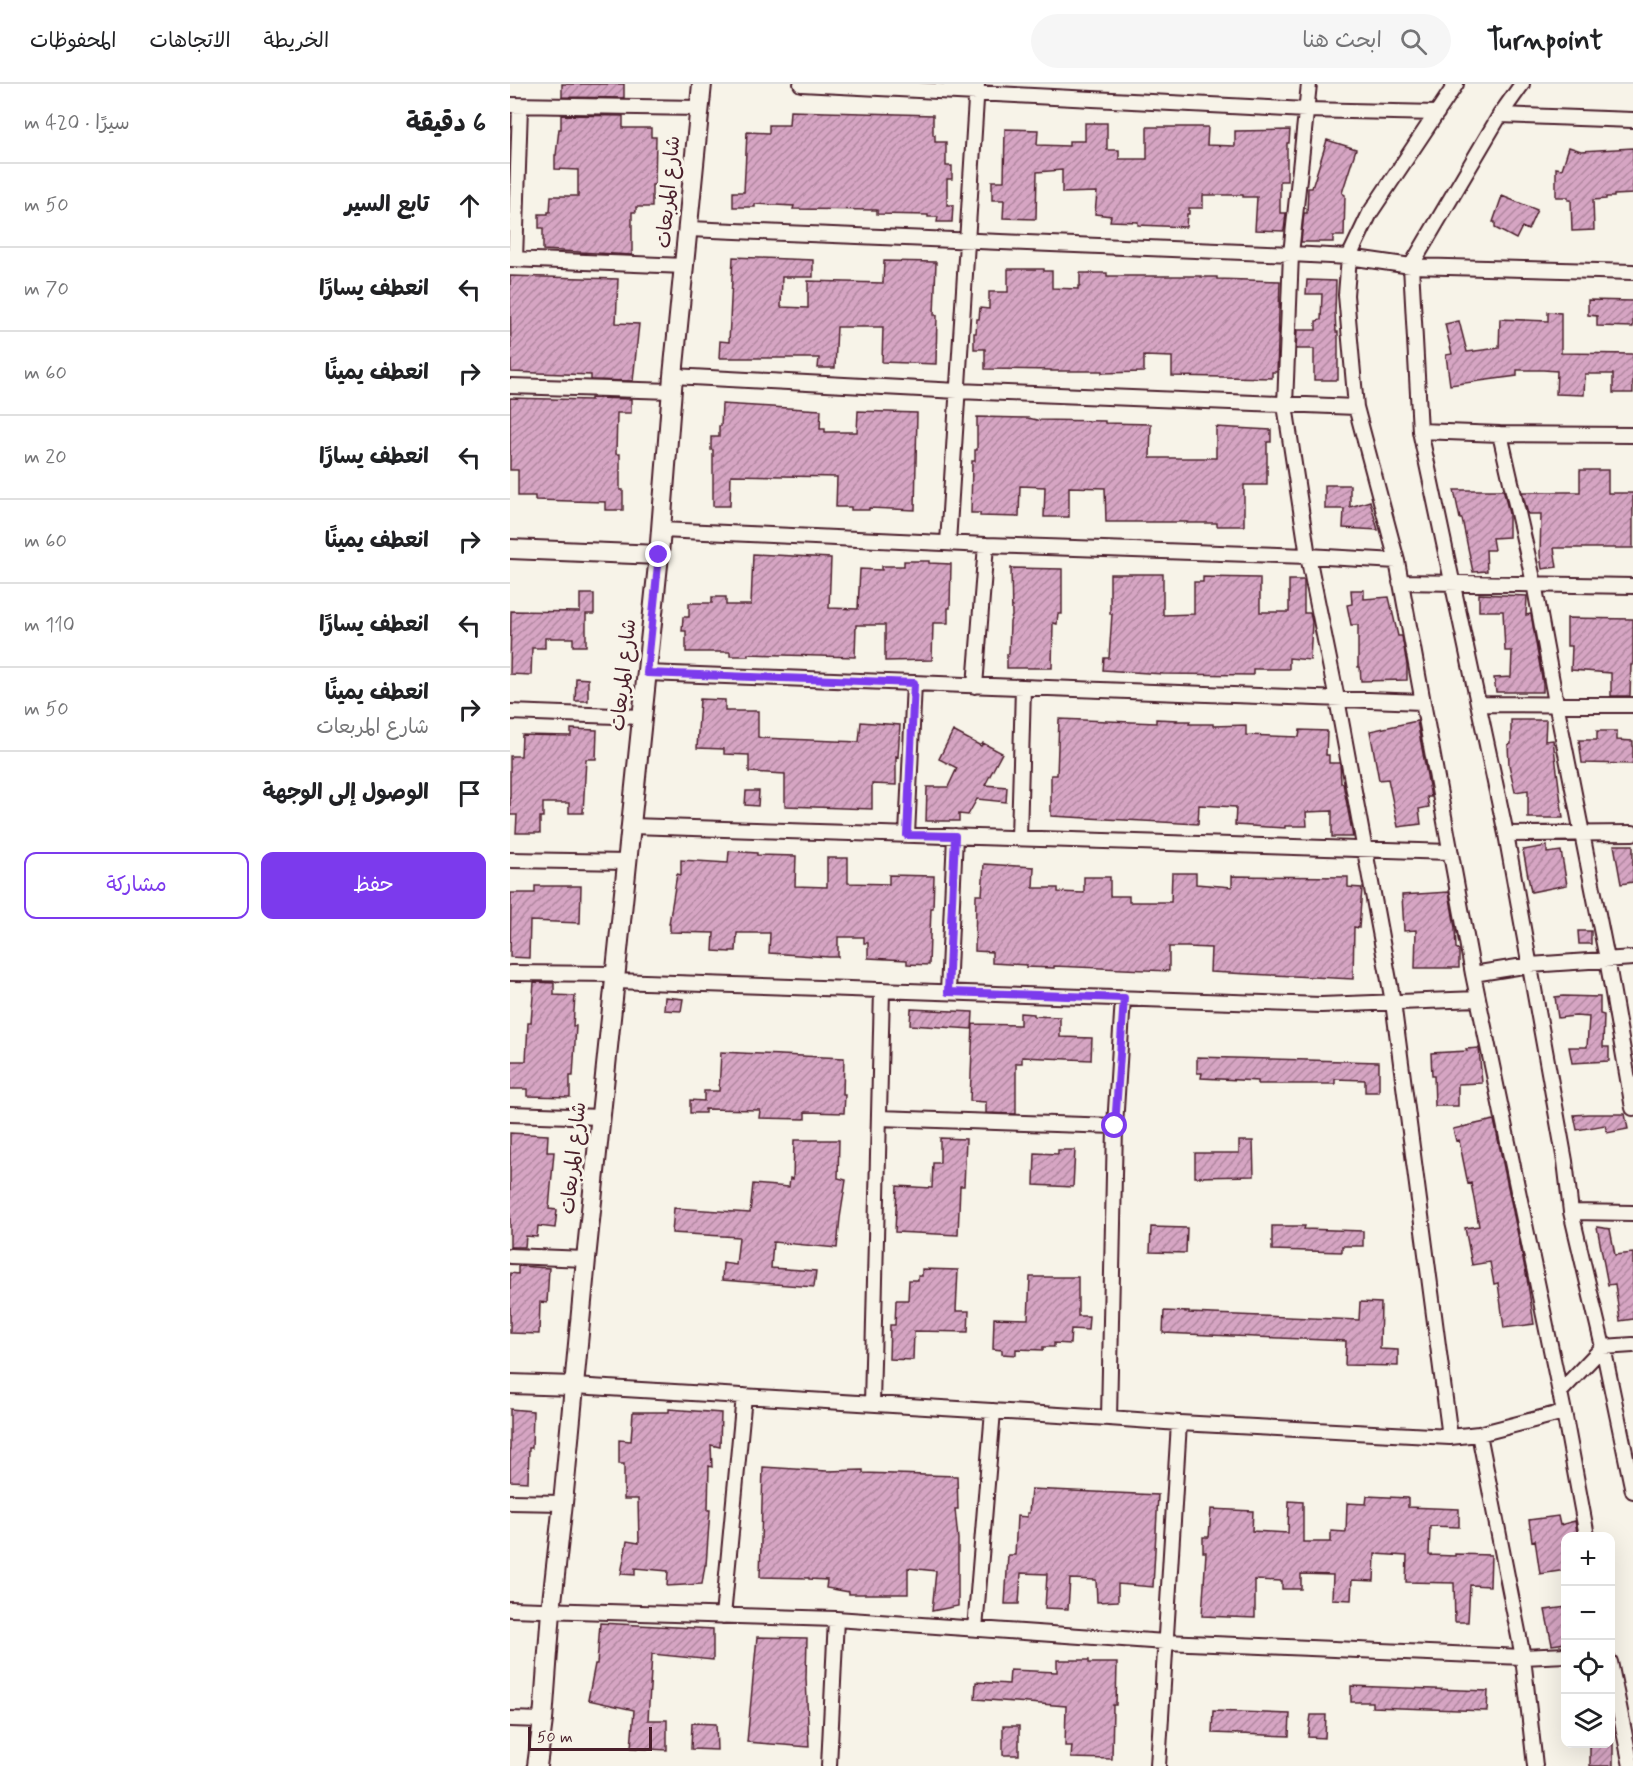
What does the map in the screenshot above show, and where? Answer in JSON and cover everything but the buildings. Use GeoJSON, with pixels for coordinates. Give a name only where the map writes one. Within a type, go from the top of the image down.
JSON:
{"type":"FeatureCollection","features":[{"type":"Feature","properties":{"kind":"street","name":"شارع المربعات"},"geometry":{"type":"LineString","coordinates":[[537,1766],[586,1259],[662,530],[673,383],[702,84]]}},
{"type":"Feature","properties":{"kind":"street"},"geometry":{"type":"LineString","coordinates":[[801,84],[977,88],[1306,110],[1437,113]]}},
{"type":"Feature","properties":{"kind":"street"},"geometry":{"type":"LineString","coordinates":[[1309,84],[1291,254],[1285,405],[1308,556],[1393,1002],[1450,1437]]}},
{"type":"Feature","properties":{"kind":"street"},"geometry":{"type":"LineString","coordinates":[[1456,84],[1370,213],[1349,257],[1346,295],[1356,407],[1397,561],[1473,974],[1560,1392],[1586,1532]]}},
{"type":"Feature","properties":{"kind":"street"},"geometry":{"type":"LineString","coordinates":[[1522,84],[1500,115],[1411,266],[1420,430],[1506,834],[1565,1161],[1571,1212],[1603,1347],[1633,1491]]}},
{"type":"Feature","properties":{"kind":"street"},"geometry":{"type":"LineString","coordinates":[[948,543],[977,88]]}},
{"type":"Feature","properties":{"kind":"street"},"geometry":{"type":"LineString","coordinates":[[685,266],[512,259],[515,105],[700,108]]}},
{"type":"Feature","properties":{"kind":"street"},"geometry":{"type":"LineString","coordinates":[[1500,115],[1633,120]]}},
{"type":"Feature","properties":{"kind":"street"},"geometry":{"type":"LineString","coordinates":[[689,229],[1291,254],[1349,257],[1411,266],[1633,272]]}},
{"type":"Feature","properties":{"kind":"street"},"geometry":{"type":"LineString","coordinates":[[510,386],[673,383],[958,391],[1356,407]]}},
{"type":"Feature","properties":{"kind":"street"},"geometry":{"type":"LineString","coordinates":[[1420,430],[1500,434],[1633,435]]}},
{"type":"Feature","properties":{"kind":"street"},"geometry":{"type":"LineString","coordinates":[[1500,434],[1534,583],[1607,958],[1633,1108]]}},
{"type":"Feature","properties":{"kind":"street"},"geometry":{"type":"LineString","coordinates":[[662,530],[1397,561]]}},
{"type":"Feature","properties":{"kind":"street"},"geometry":{"type":"LineString","coordinates":[[975,686],[986,545]]}},
{"type":"Feature","properties":{"kind":"street"},"geometry":{"type":"LineString","coordinates":[[510,549],[659,555]]}},
{"type":"Feature","properties":{"kind":"street"},"geometry":{"type":"LineString","coordinates":[[1400,582],[1633,585]]}},
{"type":"Feature","properties":{"kind":"street"},"geometry":{"type":"LineString","coordinates":[[647,673],[1422,702]]}},
{"type":"Feature","properties":{"kind":"street"},"geometry":{"type":"LineString","coordinates":[[907,835],[914,683]]}},
{"type":"Feature","properties":{"kind":"street"},"geometry":{"type":"LineString","coordinates":[[1019,838],[1023,687]]}},
{"type":"Feature","properties":{"kind":"street"},"geometry":{"type":"LineString","coordinates":[[1479,704],[1633,705]]}},
{"type":"Feature","properties":{"kind":"street"},"geometry":{"type":"LineString","coordinates":[[510,712],[642,717]]}},
{"type":"Feature","properties":{"kind":"street"},"geometry":{"type":"LineString","coordinates":[[631,826],[1450,852]]}},
{"type":"Feature","properties":{"kind":"street"},"geometry":{"type":"LineString","coordinates":[[1506,834],[1633,833]]}},
{"type":"Feature","properties":{"kind":"street"},"geometry":{"type":"LineString","coordinates":[[948,992],[955,836]]}},
{"type":"Feature","properties":{"kind":"street"},"geometry":{"type":"LineString","coordinates":[[510,860],[628,862]]}},
{"type":"Feature","properties":{"kind":"street"},"geometry":{"type":"LineString","coordinates":[[1473,974],[1530,965],[1633,958]]}},
{"type":"Feature","properties":{"kind":"street"},"geometry":{"type":"LineString","coordinates":[[510,973],[882,990],[1321,1005],[1478,999]]}},
{"type":"Feature","properties":{"kind":"street"},"geometry":{"type":"LineString","coordinates":[[872,1404],[882,990]]}},
{"type":"Feature","properties":{"kind":"street"},"geometry":{"type":"LineString","coordinates":[[1109,1418],[1115,1126],[1124,998]]}},
{"type":"Feature","properties":{"kind":"street"},"geometry":{"type":"LineString","coordinates":[[510,1114],[602,1117]]}},
{"type":"Feature","properties":{"kind":"street"},"geometry":{"type":"LineString","coordinates":[[879,1118],[1115,1126]]}},
{"type":"Feature","properties":{"kind":"street"},"geometry":{"type":"LineString","coordinates":[[1571,1212],[1633,1213]]}},
{"type":"Feature","properties":{"kind":"street"},"geometry":{"type":"LineString","coordinates":[[510,1256],[586,1259]]}},
{"type":"Feature","properties":{"kind":"street"},"geometry":{"type":"LineString","coordinates":[[1560,1392],[1603,1347],[1633,1345]]}},
{"type":"Feature","properties":{"kind":"street"},"geometry":{"type":"LineString","coordinates":[[510,1384],[1450,1437],[1479,1434],[1564,1412]]}},
{"type":"Feature","properties":{"kind":"street"},"geometry":{"type":"LineString","coordinates":[[723,1616],[744,1396]]}},
{"type":"Feature","properties":{"kind":"street"},"geometry":{"type":"LineString","coordinates":[[975,1629],[993,1411]]}},
{"type":"Feature","properties":{"kind":"street"},"geometry":{"type":"LineString","coordinates":[[1158,1766],[1179,1423]]}},
{"type":"Feature","properties":{"kind":"street"},"geometry":{"type":"LineString","coordinates":[[1479,1434],[1523,1657],[1535,1766]]}},
{"type":"Feature","properties":{"kind":"street"},"geometry":{"type":"LineString","coordinates":[[510,1502],[563,1503]]}},
{"type":"Feature","properties":{"kind":"street"},"geometry":{"type":"LineString","coordinates":[[510,1609],[836,1618],[1164,1642],[1523,1657],[1561,1655]]}},
{"type":"Feature","properties":{"kind":"street"},"geometry":{"type":"LineString","coordinates":[[829,1766],[836,1618]]}},
{"type":"Feature","properties":{"kind":"street"},"geometry":{"type":"LineString","coordinates":[[1615,1683],[1631,1766]]}},
{"type":"Feature","properties":{"kind":"street"},"geometry":{"type":"LineString","coordinates":[[510,1719],[543,1720]]}},
{"type":"Feature","properties":{"kind":"route"},"geometry":{"type":"LineString","coordinates":[[659,555],[647,673],[914,683],[907,835],[955,836],[948,992],[1124,998],[1115,1126]]}}]}
